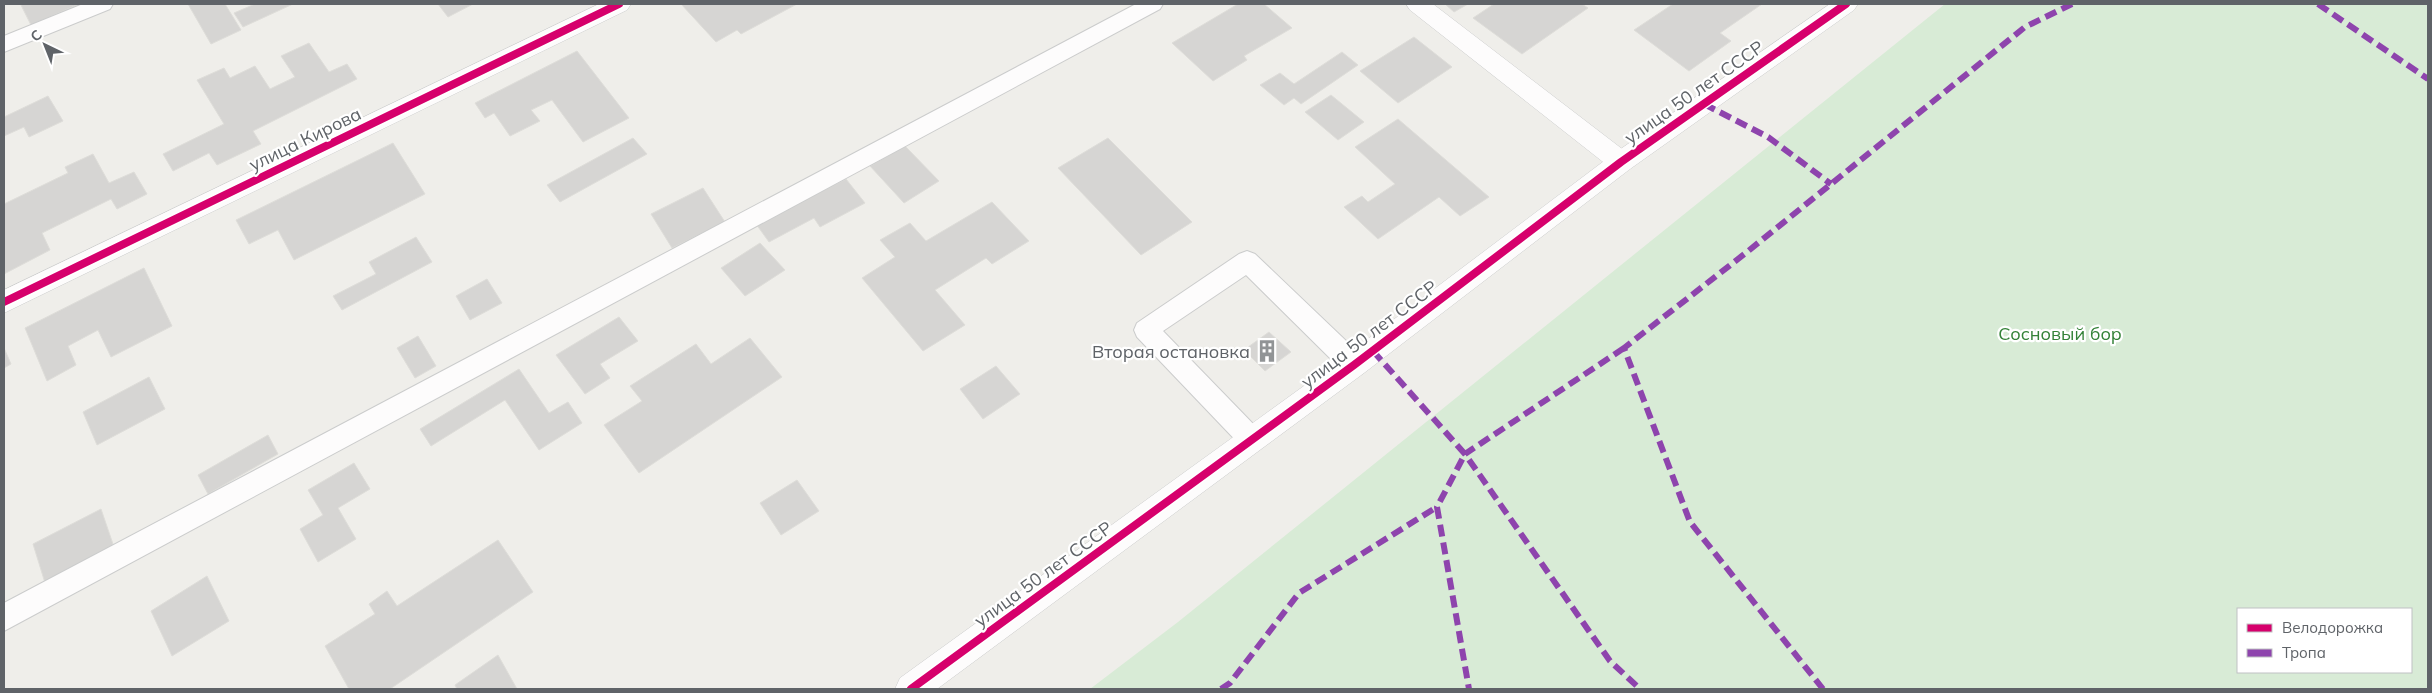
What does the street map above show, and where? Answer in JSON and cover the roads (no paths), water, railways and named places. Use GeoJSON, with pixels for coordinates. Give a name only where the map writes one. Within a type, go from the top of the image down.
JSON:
{"type":"FeatureCollection","features":[{"type":"Feature","properties":{"kind":"street","name":"улица Кирова"},"geometry":{"type":"LineString","coordinates":[[4,302],[619,4]]}},
{"type":"Feature","properties":{"kind":"street"},"geometry":{"type":"LineString","coordinates":[[1418,4],[1621,162]]}},
{"type":"Feature","properties":{"kind":"street","name":"улица 50 лет СССР"},"geometry":{"type":"LineString","coordinates":[[911,689],[1354,365],[1621,162],[1846,4]]}},
{"type":"Feature","properties":{"kind":"lane"},"geometry":{"type":"LineString","coordinates":[[4,44],[103,4]]}},
{"type":"Feature","properties":{"kind":"lane"},"geometry":{"type":"LineString","coordinates":[[4,618],[1153,4]]}},
{"type":"Feature","properties":{"kind":"lane"},"geometry":{"type":"LineString","coordinates":[[1252,440],[1146,330],[1246,261],[1354,365]]}},
{"type":"Feature","properties":{"kind":"place","name":"Вторая остановка"},"geometry":{"type":"Point","coordinates":[1267,351]}},
{"type":"Feature","properties":{"kind":"park label","name":"Сосновый бор"},"geometry":{"type":"Point","coordinates":[2060,333]}}]}
